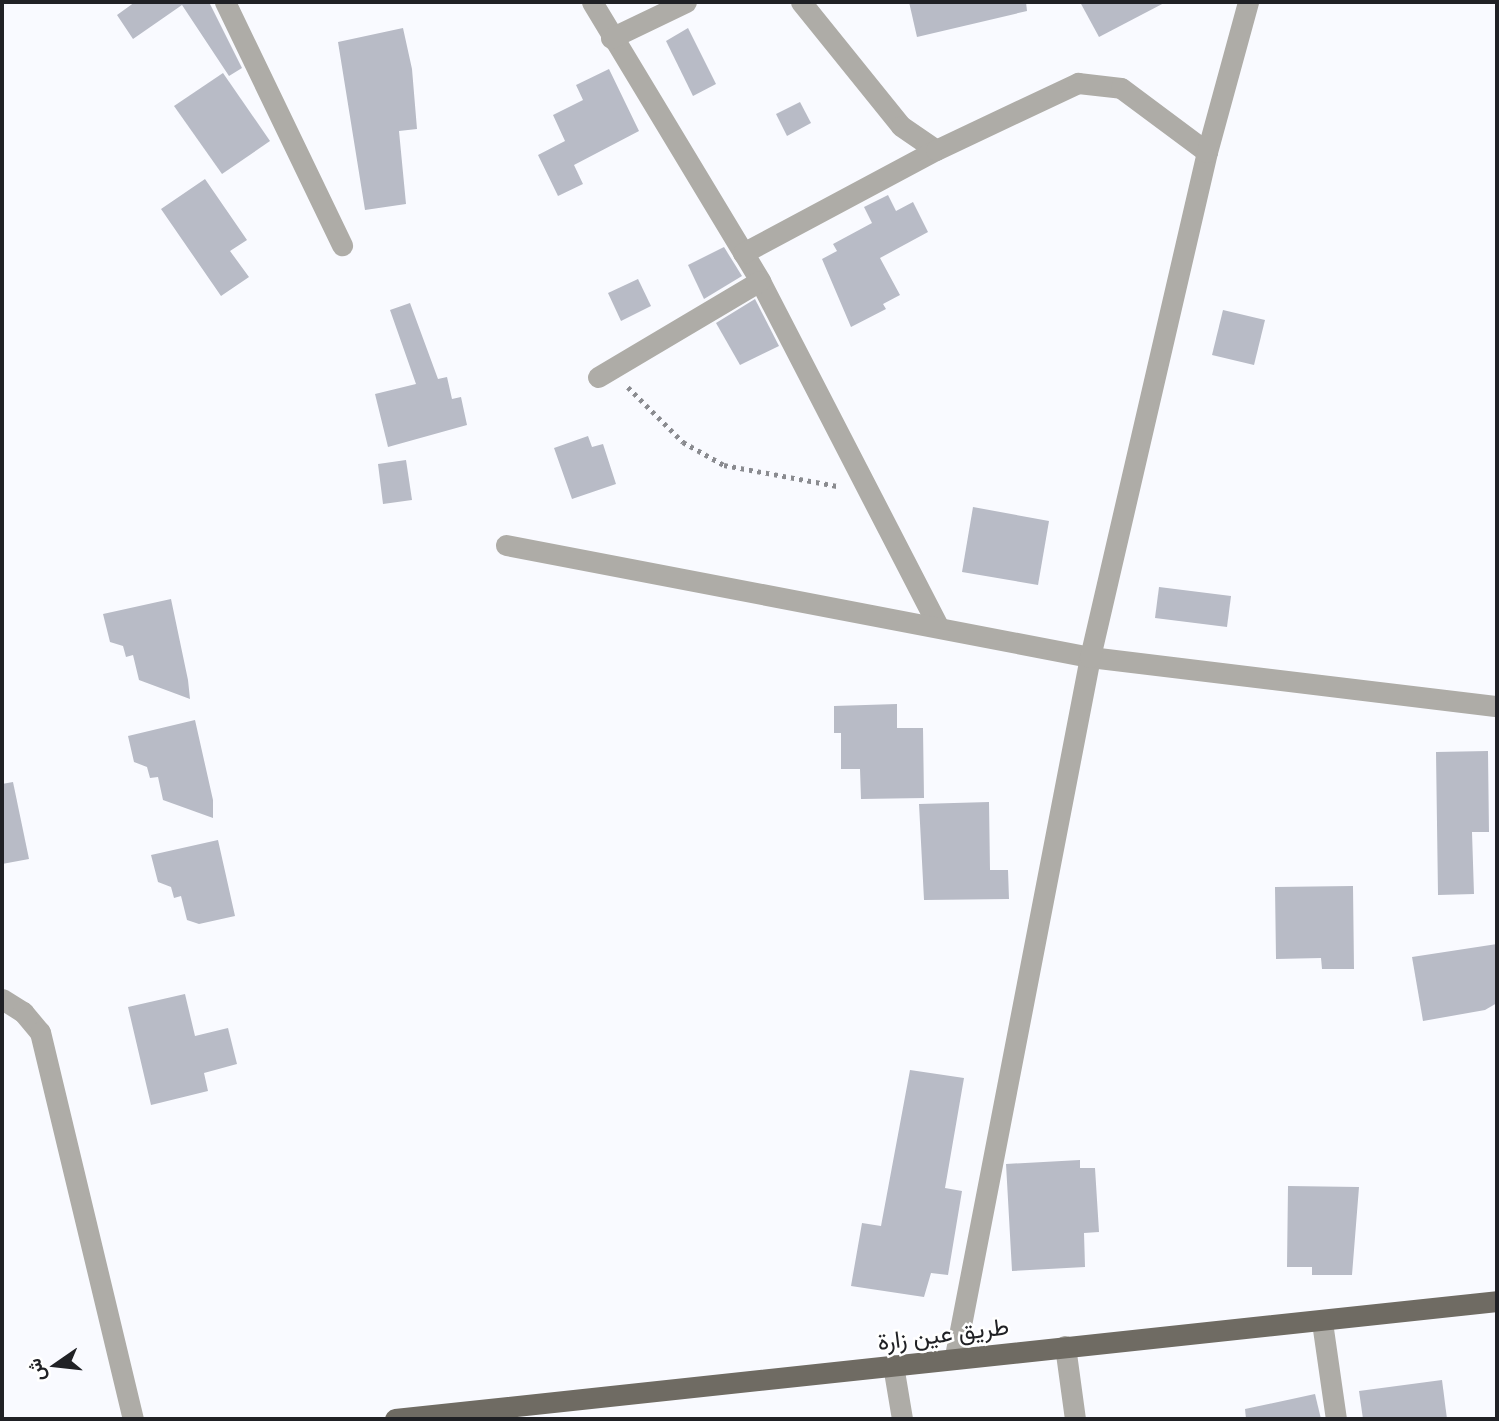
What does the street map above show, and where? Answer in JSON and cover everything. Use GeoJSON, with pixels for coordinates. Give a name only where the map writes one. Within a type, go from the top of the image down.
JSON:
{"type":"FeatureCollection","features":[{"type":"Feature","properties":{"kind":"main road","name":"طريق عين زارة"},"geometry":{"type":"LineString","coordinates":[[395,1419],[893,1366],[955,1356],[1322,1322],[1497,1300]]}},
{"type":"Feature","properties":{"kind":"street"},"geometry":{"type":"LineString","coordinates":[[225,2],[342,245]]}},
{"type":"Feature","properties":{"kind":"street"},"geometry":{"type":"LineString","coordinates":[[592,2],[611,38],[760,281],[938,626]]}},
{"type":"Feature","properties":{"kind":"street"},"geometry":{"type":"LineString","coordinates":[[611,38],[686,2]]}},
{"type":"Feature","properties":{"kind":"street"},"geometry":{"type":"LineString","coordinates":[[801,2],[901,126],[936,150]]}},
{"type":"Feature","properties":{"kind":"street"},"geometry":{"type":"LineString","coordinates":[[955,1356],[1090,657],[1208,152],[1248,2]]}},
{"type":"Feature","properties":{"kind":"street"},"geometry":{"type":"LineString","coordinates":[[743,253],[936,150],[1078,83],[1121,88],[1208,152]]}},
{"type":"Feature","properties":{"kind":"street"},"geometry":{"type":"LineString","coordinates":[[604,373],[760,281]]}},
{"type":"Feature","properties":{"kind":"street"},"geometry":{"type":"LineString","coordinates":[[506,545],[1090,657],[1497,705]]}},
{"type":"Feature","properties":{"kind":"street"},"geometry":{"type":"LineString","coordinates":[[2,999],[23,1012],[40,1032],[134,1419]]}},
{"type":"Feature","properties":{"kind":"street"},"geometry":{"type":"LineString","coordinates":[[1322,1322],[1336,1419]]}},
{"type":"Feature","properties":{"kind":"street"},"geometry":{"type":"LineString","coordinates":[[1065,1346],[1075,1419]]}},
{"type":"Feature","properties":{"kind":"street"},"geometry":{"type":"LineString","coordinates":[[893,1366],[902,1419]]}},
{"type":"Feature","properties":{"kind":"path"},"geometry":{"type":"LineString","coordinates":[[604,373],[683,442],[724,465],[810,478],[871,496]]}},
{"type":"Feature","properties":{"kind":"building"},"geometry":{"type":"Polygon","coordinates":[[[135,2],[209,2],[242,68],[229,76],[182,5],[133,39],[117,15],[135,2]]]}},
{"type":"Feature","properties":{"kind":"building"},"geometry":{"type":"Polygon","coordinates":[[[909,2],[1026,2],[1027,11],[917,37],[909,2]]]}},
{"type":"Feature","properties":{"kind":"building"},"geometry":{"type":"Polygon","coordinates":[[[1080,2],[1166,2],[1099,37],[1080,2]]]}},
{"type":"Feature","properties":{"kind":"building"},"geometry":{"type":"Polygon","coordinates":[[[403,28],[412,69],[417,129],[399,131],[406,204],[365,210],[338,42],[403,28]]]}},
{"type":"Feature","properties":{"kind":"building"},"geometry":{"type":"Polygon","coordinates":[[[688,28],[716,84],[693,96],[666,41],[688,28]]]}},
{"type":"Feature","properties":{"kind":"building"},"geometry":{"type":"Polygon","coordinates":[[[609,69],[639,131],[574,165],[583,184],[558,196],[538,155],[565,141],[553,115],[583,100],[576,85],[609,69]]]}},
{"type":"Feature","properties":{"kind":"building"},"geometry":{"type":"Polygon","coordinates":[[[223,73],[270,141],[222,174],[174,106],[223,73]]]}},
{"type":"Feature","properties":{"kind":"building"},"geometry":{"type":"Polygon","coordinates":[[[800,102],[811,123],[787,136],[776,114],[800,102]]]}},
{"type":"Feature","properties":{"kind":"building"},"geometry":{"type":"Polygon","coordinates":[[[205,179],[247,240],[230,251],[249,277],[221,296],[161,209],[205,179]]]}},
{"type":"Feature","properties":{"kind":"building"},"geometry":{"type":"Polygon","coordinates":[[[888,195],[896,211],[913,202],[928,232],[880,258],[900,295],[883,304],[886,309],[851,327],[822,259],[837,251],[833,244],[872,223],[864,207],[888,195]]]}},
{"type":"Feature","properties":{"kind":"building"},"geometry":{"type":"Polygon","coordinates":[[[724,247],[742,276],[704,299],[688,265],[724,247]]]}},
{"type":"Feature","properties":{"kind":"building"},"geometry":{"type":"Polygon","coordinates":[[[638,279],[651,306],[621,321],[608,293],[638,279]]]}},
{"type":"Feature","properties":{"kind":"building"},"geometry":{"type":"Polygon","coordinates":[[[755,299],[779,346],[740,365],[716,323],[755,299]]]}},
{"type":"Feature","properties":{"kind":"building"},"geometry":{"type":"Polygon","coordinates":[[[410,303],[438,379],[447,377],[452,399],[461,397],[467,425],[388,447],[375,394],[416,384],[390,310],[410,303]]]}},
{"type":"Feature","properties":{"kind":"building"},"geometry":{"type":"Polygon","coordinates":[[[1223,310],[1265,320],[1254,365],[1212,355],[1223,310]]]}},
{"type":"Feature","properties":{"kind":"building"},"geometry":{"type":"Polygon","coordinates":[[[588,436],[592,447],[603,444],[616,484],[572,499],[554,448],[588,436]]]}},
{"type":"Feature","properties":{"kind":"building"},"geometry":{"type":"Polygon","coordinates":[[[406,460],[412,500],[383,504],[378,464],[406,460]]]}},
{"type":"Feature","properties":{"kind":"building"},"geometry":{"type":"Polygon","coordinates":[[[973,507],[1049,521],[1038,585],[962,572],[973,507]]]}},
{"type":"Feature","properties":{"kind":"building"},"geometry":{"type":"Polygon","coordinates":[[[1159,587],[1231,596],[1227,627],[1155,618],[1159,587]]]}},
{"type":"Feature","properties":{"kind":"building"},"geometry":{"type":"Polygon","coordinates":[[[171,599],[190,699],[139,680],[133,655],[126,657],[123,646],[110,642],[103,614],[171,599]]]}},
{"type":"Feature","properties":{"kind":"building"},"geometry":{"type":"Polygon","coordinates":[[[897,704],[897,728],[923,728],[924,798],[861,799],[860,769],[841,769],[841,733],[834,733],[834,706],[897,704]]]}},
{"type":"Feature","properties":{"kind":"building"},"geometry":{"type":"Polygon","coordinates":[[[195,720],[213,800],[213,818],[163,800],[158,777],[150,778],[147,767],[134,762],[128,736],[195,720]]]}},
{"type":"Feature","properties":{"kind":"building"},"geometry":{"type":"Polygon","coordinates":[[[1488,751],[1489,832],[1472,832],[1474,894],[1438,895],[1436,752],[1488,751]]]}},
{"type":"Feature","properties":{"kind":"building"},"geometry":{"type":"Polygon","coordinates":[[[13,782],[29,859],[2,864],[2,784],[13,782]]]}},
{"type":"Feature","properties":{"kind":"building"},"geometry":{"type":"Polygon","coordinates":[[[989,802],[990,870],[1008,870],[1009,899],[924,900],[919,804],[989,802]]]}},
{"type":"Feature","properties":{"kind":"building"},"geometry":{"type":"Polygon","coordinates":[[[218,840],[235,916],[199,924],[187,920],[181,896],[174,898],[171,887],[158,882],[151,855],[218,840]]]}},
{"type":"Feature","properties":{"kind":"building"},"geometry":{"type":"Polygon","coordinates":[[[1353,886],[1354,969],[1322,969],[1321,958],[1276,959],[1275,887],[1353,886]]]}},
{"type":"Feature","properties":{"kind":"building"},"geometry":{"type":"Polygon","coordinates":[[[1497,944],[1497,1003],[1485,1010],[1423,1021],[1412,957],[1497,944]]]}},
{"type":"Feature","properties":{"kind":"building"},"geometry":{"type":"Polygon","coordinates":[[[185,994],[195,1036],[228,1028],[237,1064],[204,1073],[208,1091],[151,1105],[128,1007],[185,994]]]}},
{"type":"Feature","properties":{"kind":"building"},"geometry":{"type":"Polygon","coordinates":[[[910,1070],[964,1078],[945,1188],[962,1191],[948,1275],[931,1273],[924,1297],[851,1286],[862,1223],[881,1226],[910,1070]]]}},
{"type":"Feature","properties":{"kind":"building"},"geometry":{"type":"Polygon","coordinates":[[[1080,1160],[1080,1168],[1095,1168],[1099,1232],[1084,1233],[1085,1267],[1012,1271],[1006,1164],[1080,1160]]]}},
{"type":"Feature","properties":{"kind":"building"},"geometry":{"type":"Polygon","coordinates":[[[1288,1186],[1359,1187],[1352,1275],[1312,1275],[1312,1267],[1287,1267],[1288,1186]]]}},
{"type":"Feature","properties":{"kind":"building"},"geometry":{"type":"Polygon","coordinates":[[[1442,1380],[1447,1419],[1363,1419],[1359,1391],[1442,1380]]]}},
{"type":"Feature","properties":{"kind":"building"},"geometry":{"type":"Polygon","coordinates":[[[1315,1394],[1321,1419],[1246,1419],[1245,1409],[1315,1394]]]}}]}
